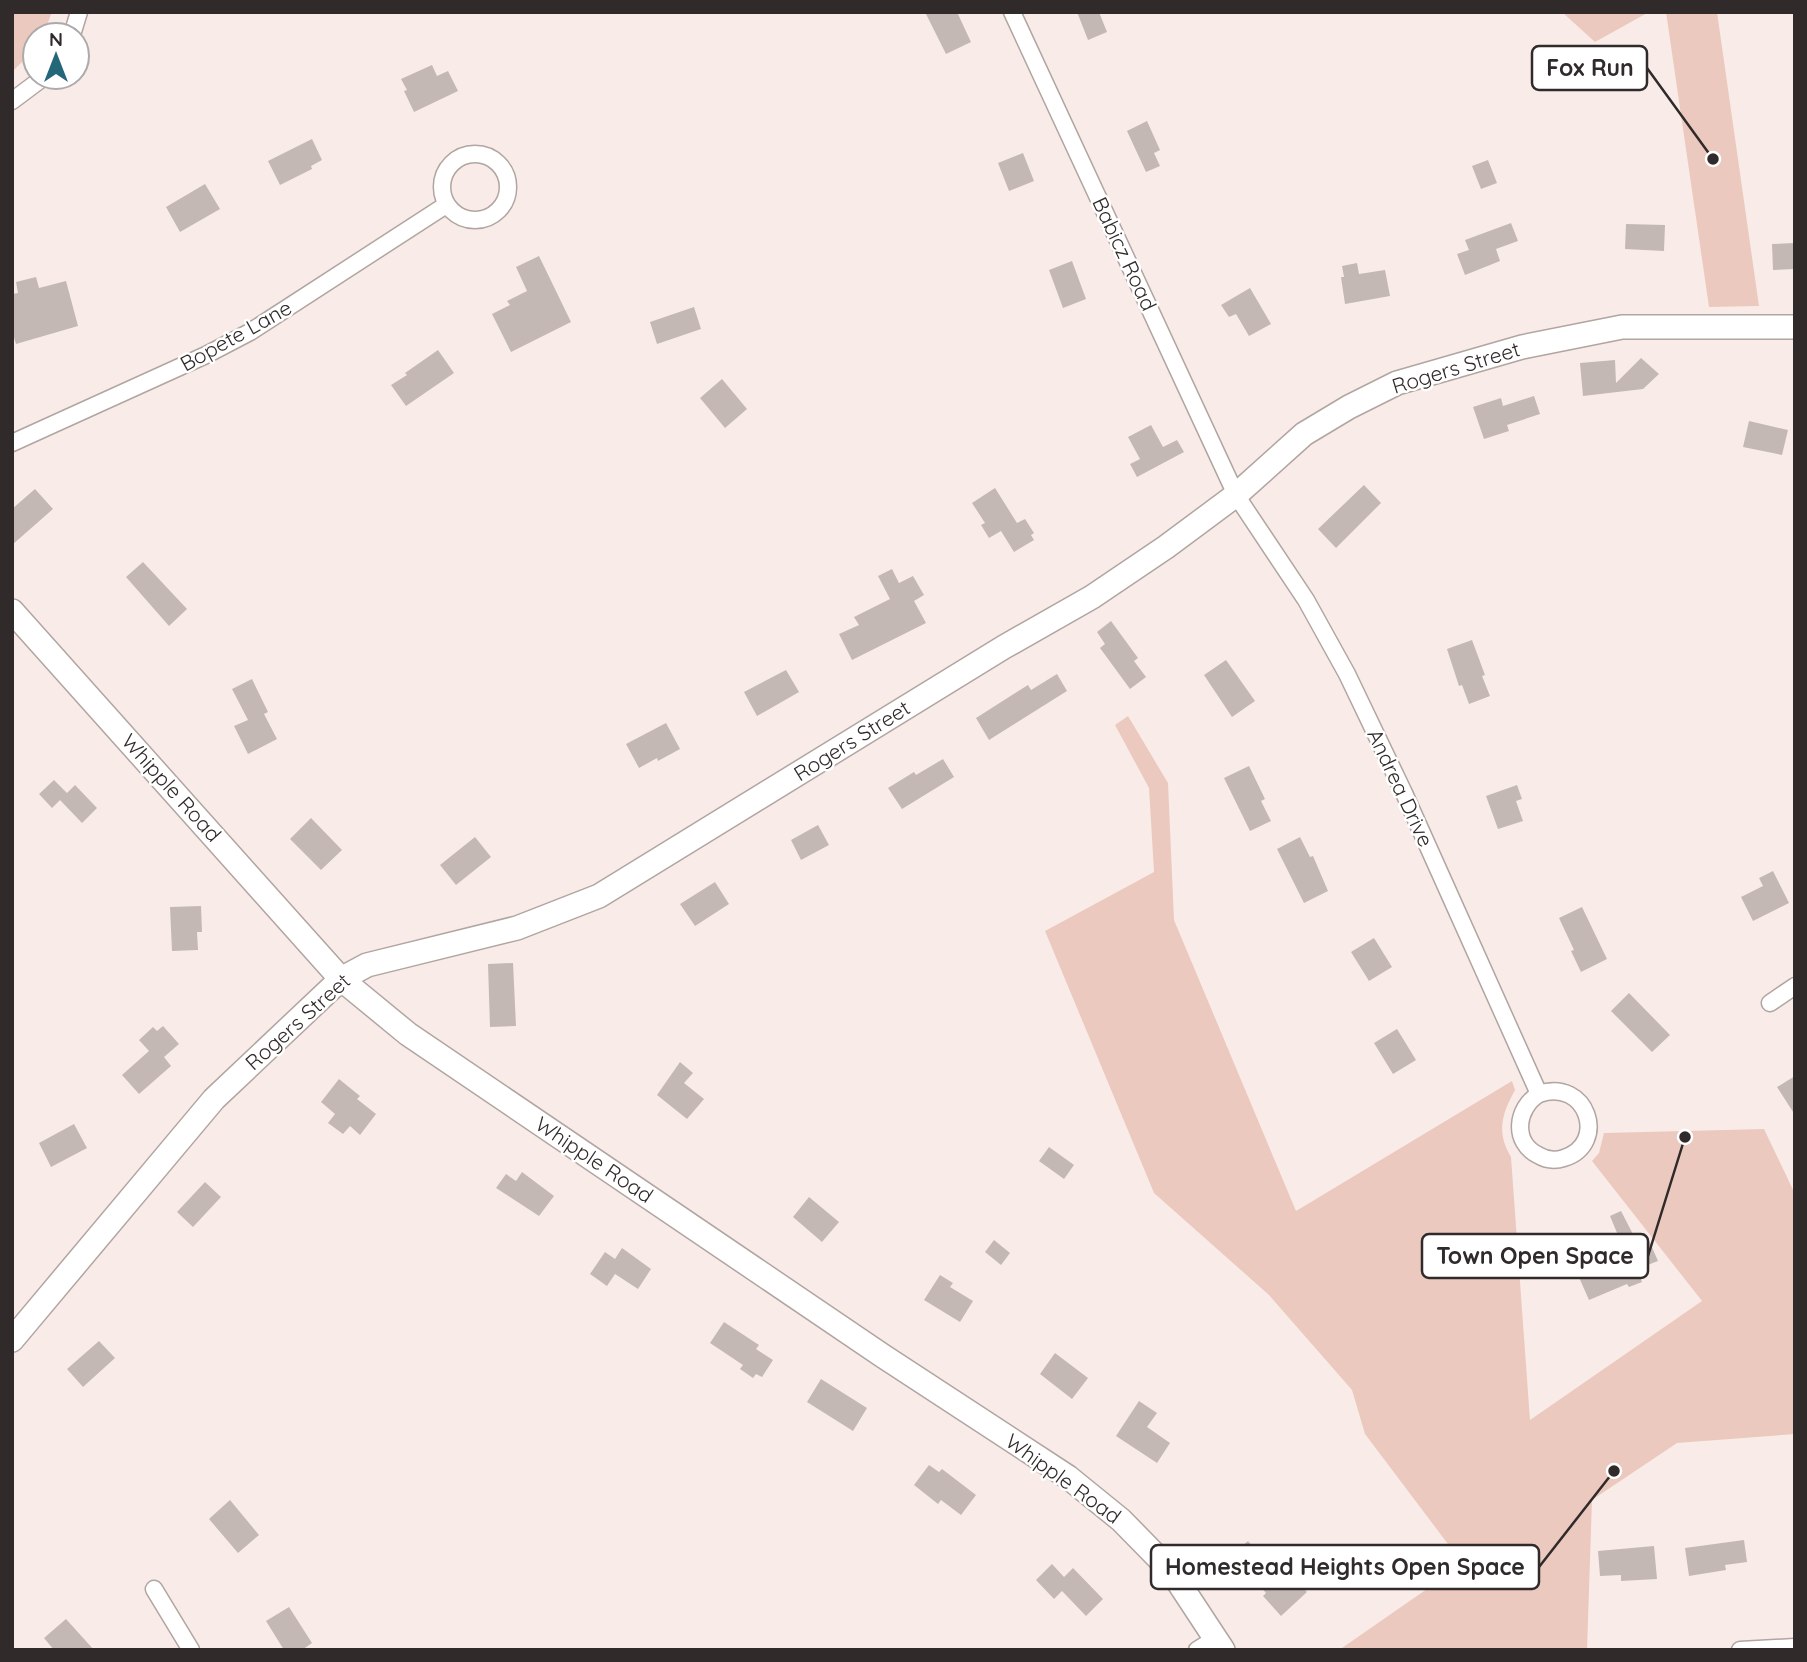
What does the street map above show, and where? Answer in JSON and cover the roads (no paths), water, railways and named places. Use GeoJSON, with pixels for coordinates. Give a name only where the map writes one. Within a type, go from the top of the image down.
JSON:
{"type":"FeatureCollection","features":[{"type":"Feature","properties":{"kind":"street","name":"Babicz Road"},"geometry":{"type":"LineString","coordinates":[[1012,12],[1236,495]]}},
{"type":"Feature","properties":{"kind":"street"},"geometry":{"type":"LineString","coordinates":[[468,154],[489,156],[505,171],[508,194],[504,204],[487,219],[475,221],[454,214],[446,205],[441,185],[449,165],[458,158],[468,154]]}},
{"type":"Feature","properties":{"kind":"street","name":"Bopete Lane"},"geometry":{"type":"LineString","coordinates":[[12,443],[206,355],[250,332],[446,205]]}},
{"type":"Feature","properties":{"kind":"street","name":"Rogers Street"},"geometry":{"type":"LineString","coordinates":[[12,1340],[214,1099],[341,979],[366,965],[517,928],[594,898],[1004,647],[1092,597],[1236,495],[1304,434],[1397,383],[1522,347],[1622,327],[1795,327]]}},
{"type":"Feature","properties":{"kind":"street","name":"Andrea Drive"},"geometry":{"type":"LineString","coordinates":[[1236,495],[1306,600],[1347,674],[1404,793],[1539,1094]]}},
{"type":"Feature","properties":{"kind":"street","name":"Whipple Road"},"geometry":{"type":"LineString","coordinates":[[12,611],[341,979],[408,1034],[883,1356],[1068,1477],[1121,1520],[1171,1571],[1212,1646]]}},
{"type":"Feature","properties":{"kind":"street"},"geometry":{"type":"LineString","coordinates":[[1770,1003],[1795,986]]}},
{"type":"Feature","properties":{"kind":"street"},"geometry":{"type":"LineString","coordinates":[[1550,1091],[1567,1093],[1577,1099],[1586,1112],[1587,1136],[1578,1150],[1568,1157],[1546,1159],[1531,1151],[1524,1142],[1519,1126],[1521,1115],[1530,1101],[1539,1094],[1550,1091]]}},
{"type":"Feature","properties":{"kind":"street"},"geometry":{"type":"LineString","coordinates":[[154,1589],[191,1650]]}},
{"type":"Feature","properties":{"kind":"street"},"geometry":{"type":"LineString","coordinates":[[1740,1650],[1795,1647]]}},
{"type":"Feature","properties":{"kind":"place","name":"Fox Run"},"geometry":{"type":"Point","coordinates":[1713,159]}},
{"type":"Feature","properties":{"kind":"place","name":"Town Open Space"},"geometry":{"type":"Point","coordinates":[1685,1137]}},
{"type":"Feature","properties":{"kind":"place","name":"Homestead Heights Open Space"},"geometry":{"type":"Point","coordinates":[1614,1471]}}]}
